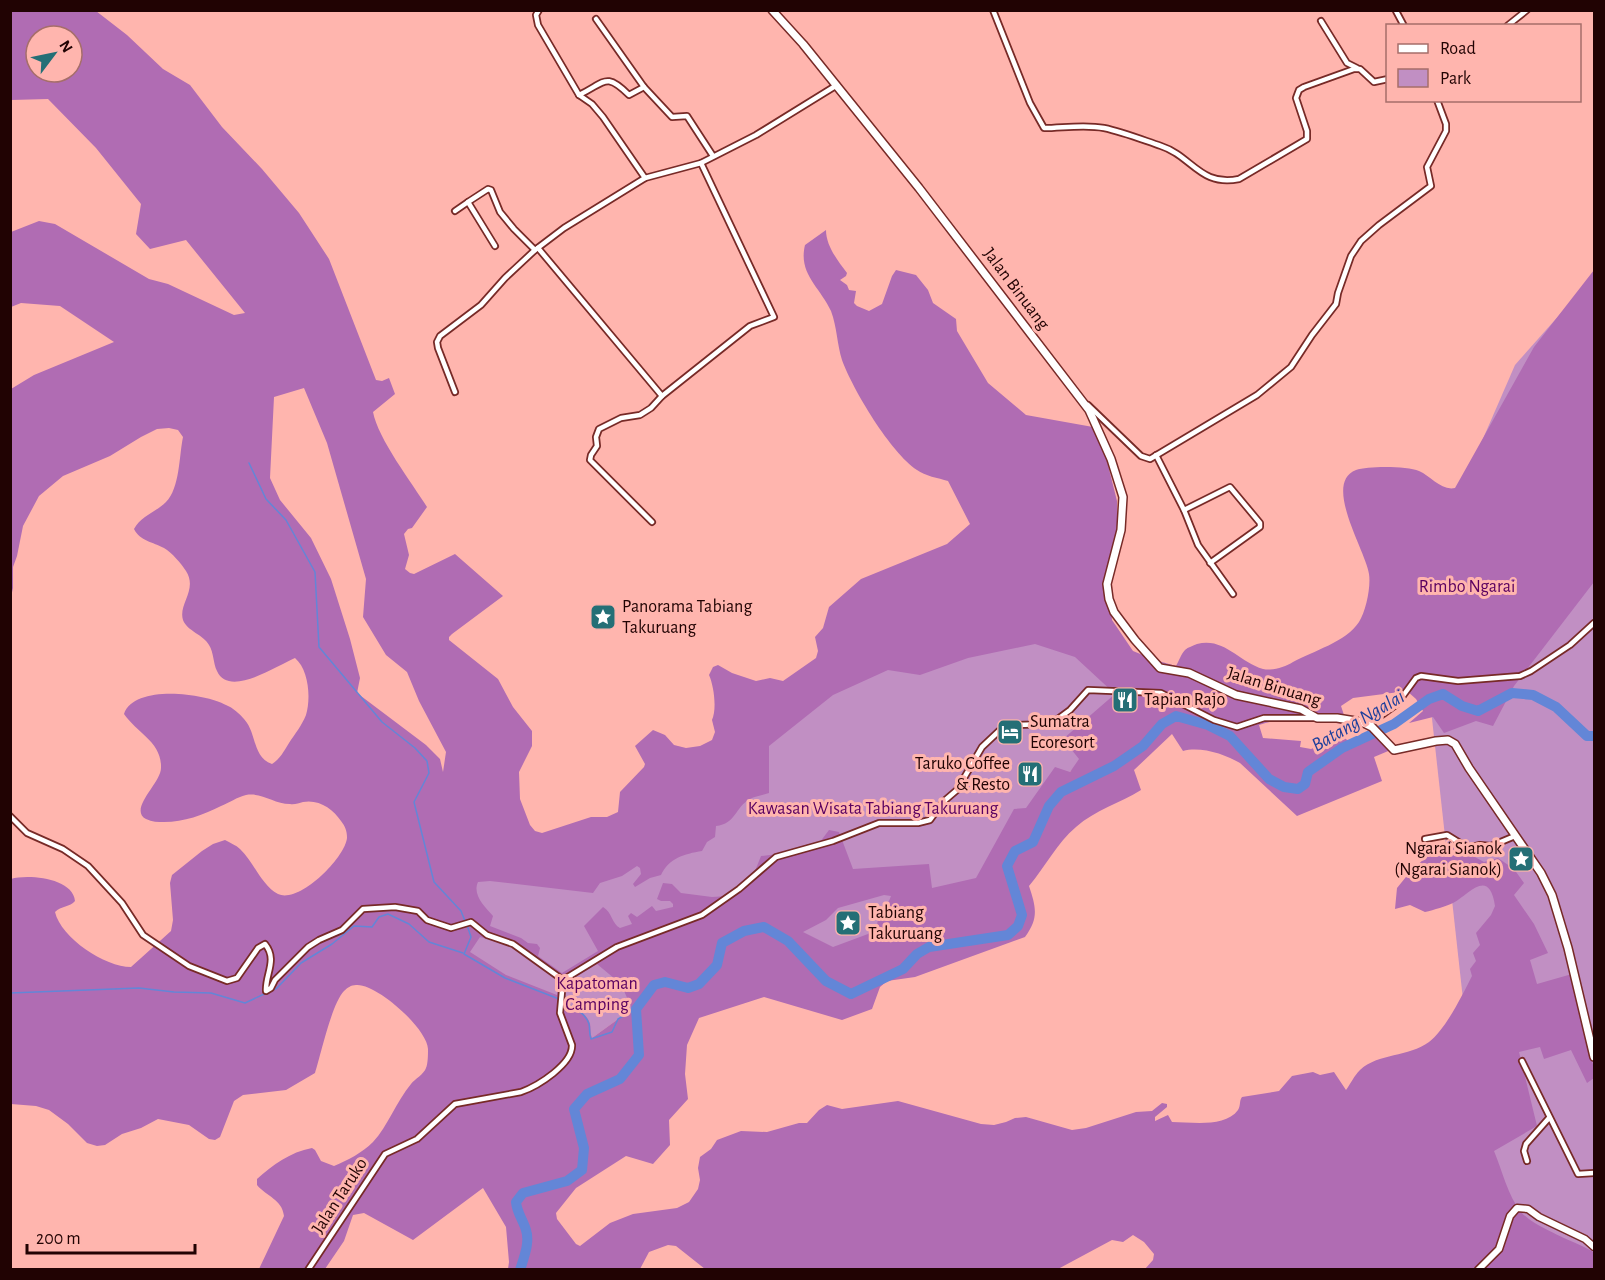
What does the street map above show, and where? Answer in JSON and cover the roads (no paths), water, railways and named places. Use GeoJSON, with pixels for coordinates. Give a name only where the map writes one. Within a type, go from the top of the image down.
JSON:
{"type":"FeatureCollection","features":[{"type":"Feature","properties":{"kind":"main road","name":"Jalan Binuang"},"geometry":{"type":"LineString","coordinates":[[772,10],[837,85],[940,214],[1089,410],[1111,459],[1123,497],[1121,530],[1107,584],[1109,599],[1114,612],[1160,668],[1189,673],[1236,694],[1301,709],[1317,718],[1353,719],[1370,726]]}},
{"type":"Feature","properties":{"kind":"main road"},"geometry":{"type":"LineString","coordinates":[[1370,726],[1394,750],[1436,741],[1448,740],[1455,744],[1541,873],[1552,895],[1576,976],[1594,1057]]}},
{"type":"Feature","properties":{"kind":"street"},"geometry":{"type":"LineString","coordinates":[[539,10],[536,15],[538,25],[579,95],[592,104],[603,117],[645,178]]}},
{"type":"Feature","properties":{"kind":"street"},"geometry":{"type":"LineString","coordinates":[[993,10],[1030,103],[1044,128],[1104,128],[1165,147],[1198,171],[1214,180],[1226,182],[1248,175],[1307,139],[1307,131],[1296,104],[1296,94],[1299,90],[1350,70],[1360,69]]}},
{"type":"Feature","properties":{"kind":"street"},"geometry":{"type":"LineString","coordinates":[[1510,24],[1527,10]]}},
{"type":"Feature","properties":{"kind":"street"},"geometry":{"type":"LineString","coordinates":[[596,19],[644,87],[668,115],[687,116],[713,156]]}},
{"type":"Feature","properties":{"kind":"street"},"geometry":{"type":"LineString","coordinates":[[1322,21],[1347,63],[1360,69],[1374,82],[1386,79]]}},
{"type":"Feature","properties":{"kind":"street"},"geometry":{"type":"LineString","coordinates":[[579,95],[604,81],[618,83],[629,95],[644,87]]}},
{"type":"Feature","properties":{"kind":"street"},"geometry":{"type":"LineString","coordinates":[[455,392],[438,348],[437,342],[440,336],[489,298],[504,279],[537,249],[564,228],[645,178],[701,163],[756,135],[837,85]]}},
{"type":"Feature","properties":{"kind":"street"},"geometry":{"type":"LineString","coordinates":[[1081,398],[1141,456],[1150,459],[1257,395],[1291,367],[1336,304],[1351,256],[1361,241],[1431,186],[1427,167],[1446,131],[1446,124],[1438,102]]}},
{"type":"Feature","properties":{"kind":"street"},"geometry":{"type":"LineString","coordinates":[[651,522],[590,460],[597,446],[596,437],[599,429],[621,417],[639,415],[651,408],[662,396],[750,326],[774,317],[701,163]]}},
{"type":"Feature","properties":{"kind":"street"},"geometry":{"type":"LineString","coordinates":[[455,211],[488,189],[491,190],[500,212],[514,229],[537,249],[662,396]]}},
{"type":"Feature","properties":{"kind":"street"},"geometry":{"type":"LineString","coordinates":[[468,202],[495,246]]}},
{"type":"Feature","properties":{"kind":"street"},"geometry":{"type":"LineString","coordinates":[[1156,455],[1184,510],[1198,545],[1233,594]]}},
{"type":"Feature","properties":{"kind":"street"},"geometry":{"type":"LineString","coordinates":[[1184,510],[1230,488],[1260,523],[1260,527],[1253,534],[1210,563]]}},
{"type":"Feature","properties":{"kind":"street"},"geometry":{"type":"LineString","coordinates":[[1370,726],[1400,701],[1416,678],[1421,675],[1458,681],[1520,676],[1559,653],[1594,623]]}},
{"type":"Feature","properties":{"kind":"street"},"geometry":{"type":"LineString","coordinates":[[10,816],[27,833],[63,849],[88,866],[122,903],[143,935],[189,966],[227,981],[237,978],[258,948],[265,945],[269,950],[272,967],[266,985],[267,991],[308,947],[342,930],[363,909],[395,907],[417,911],[427,920],[451,928],[471,922],[487,935],[513,944],[563,980],[617,947],[702,915],[739,889],[776,856],[833,841],[879,823],[918,823],[930,820],[943,802],[957,790],[982,747],[994,735],[1013,725],[1052,724],[1070,710],[1088,690],[1161,693],[1214,720],[1237,727],[1264,718],[1317,718]]}},
{"type":"Feature","properties":{"kind":"street"},"geometry":{"type":"LineString","coordinates":[[1425,839],[1447,835],[1468,848],[1480,845],[1491,846],[1515,836]]}},
{"type":"Feature","properties":{"kind":"street","name":"Jalan Taruko"},"geometry":{"type":"LineString","coordinates":[[308,1269],[385,1154],[417,1139],[455,1104],[521,1092],[541,1083],[566,1062],[571,1054],[572,1045],[561,1018],[563,980]]}},
{"type":"Feature","properties":{"kind":"street"},"geometry":{"type":"LineString","coordinates":[[1522,1061],[1578,1174],[1594,1173]]}},
{"type":"Feature","properties":{"kind":"street"},"geometry":{"type":"LineString","coordinates":[[1527,1161],[1524,1151],[1526,1144],[1549,1118]]}},
{"type":"Feature","properties":{"kind":"street"},"geometry":{"type":"LineString","coordinates":[[1478,1269],[1499,1250],[1510,1216],[1517,1208],[1528,1209],[1539,1218],[1572,1231],[1594,1247]]}},
{"type":"Feature","properties":{"kind":"waterway"},"geometry":{"type":"LineString","coordinates":[[249,463],[266,499],[286,520],[315,572],[319,647],[382,722],[415,748],[427,761],[429,773],[414,802],[434,882],[461,911],[465,921]]}},
{"type":"Feature","properties":{"kind":"waterway","name":"Batang Ngalai"},"geometry":{"type":"LineString","coordinates":[[520,1270],[526,1250],[527,1235],[516,1202],[523,1193],[567,1181],[582,1170],[584,1148],[574,1109],[587,1094],[620,1079],[639,1055],[636,1009],[654,985],[665,982],[688,988],[699,984],[717,965],[722,943],[744,931],[764,927],[788,941],[826,981],[851,994],[903,969],[917,954],[929,947],[1008,935],[1018,926],[1022,915],[1007,866],[1015,851],[1033,842],[1049,806],[1061,792],[1114,766],[1143,746],[1162,724],[1176,716],[1208,725],[1230,736],[1269,779],[1284,787],[1298,789],[1305,784],[1308,772],[1342,748],[1394,724],[1429,699],[1443,694],[1462,706],[1478,711],[1512,693],[1533,695],[1556,707],[1587,736],[1594,736]]}},
{"type":"Feature","properties":{"kind":"waterway"},"geometry":{"type":"LineString","coordinates":[[10,993],[139,988],[211,993],[245,1003],[277,988],[301,963],[332,944],[354,926],[372,927],[379,917],[388,914],[409,924],[429,942],[463,953]]}},
{"type":"Feature","properties":{"kind":"waterway"},"geometry":{"type":"LineString","coordinates":[[467,925],[471,937],[464,954],[505,978],[559,999]]}},
{"type":"Feature","properties":{"kind":"waterway"},"geometry":{"type":"LineString","coordinates":[[563,1001],[585,1017],[589,1024],[591,1039],[612,1032],[618,1019],[636,1009]]}},
{"type":"Feature","properties":{"kind":"place","name":"Panorama Tabiang Takuruang"},"geometry":{"type":"Point","coordinates":[603,617]}},
{"type":"Feature","properties":{"kind":"place","name":"Tapian Rajo"},"geometry":{"type":"Point","coordinates":[1125,700]}},
{"type":"Feature","properties":{"kind":"place","name":"Sumatra Ecoresort"},"geometry":{"type":"Point","coordinates":[1010,732]}},
{"type":"Feature","properties":{"kind":"place","name":"Taruko Coffee & Resto"},"geometry":{"type":"Point","coordinates":[1030,774]}},
{"type":"Feature","properties":{"kind":"place","name":"Ngarai Sianok (Ngarai Sianok)"},"geometry":{"type":"Point","coordinates":[1521,859]}},
{"type":"Feature","properties":{"kind":"place","name":"Tabiang Takuruang"},"geometry":{"type":"Point","coordinates":[848,923]}},
{"type":"Feature","properties":{"kind":"park label","name":"Rimbo Ngarai"},"geometry":{"type":"Point","coordinates":[1467,587]}},
{"type":"Feature","properties":{"kind":"park label","name":"Kawasan Wisata Tabiang Takuruang"},"geometry":{"type":"Point","coordinates":[873,809]}},
{"type":"Feature","properties":{"kind":"park label","name":"Kapatoman Camping"},"geometry":{"type":"Point","coordinates":[597,994]}}]}
